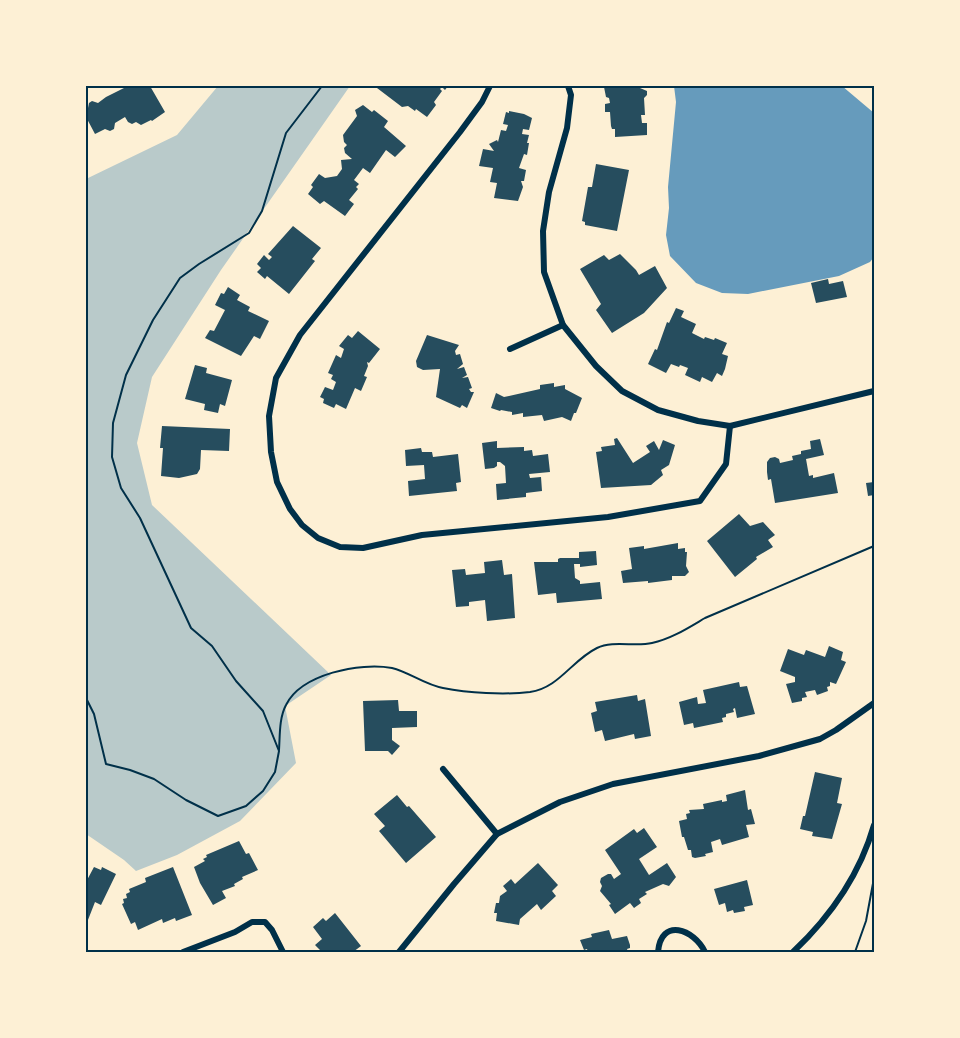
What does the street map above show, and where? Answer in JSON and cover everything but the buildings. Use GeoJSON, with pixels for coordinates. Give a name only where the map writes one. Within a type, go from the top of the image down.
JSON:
{"type":"FeatureCollection","features":[{"type":"Feature","properties":{"kind":"street"},"geometry":{"type":"LineString","coordinates":[[490,86],[482,102],[460,132],[300,335],[276,378],[269,416],[271,452],[277,482],[290,509],[302,525],[318,538],[340,547],[363,548],[422,535],[608,517],[700,501],[726,464],[730,426]]}},
{"type":"Feature","properties":{"kind":"street"},"geometry":{"type":"LineString","coordinates":[[568,86],[571,95],[567,128],[549,192],[543,231],[544,272],[563,325],[596,366],[622,391],[658,410],[698,421],[730,426],[874,391]]}},
{"type":"Feature","properties":{"kind":"street"},"geometry":{"type":"LineString","coordinates":[[510,349],[563,325]]}},
{"type":"Feature","properties":{"kind":"street"},"geometry":{"type":"LineString","coordinates":[[399,952],[497,834],[560,802],[613,784],[759,756],[820,739],[873,704],[874,715]]}},
{"type":"Feature","properties":{"kind":"street"},"geometry":{"type":"LineString","coordinates":[[443,770],[497,834]]}},
{"type":"Feature","properties":{"kind":"street"},"geometry":{"type":"LineString","coordinates":[[793,952],[816,930],[858,870],[874,825]]}},
{"type":"Feature","properties":{"kind":"street"},"geometry":{"type":"LineString","coordinates":[[183,952],[235,932],[252,922],[265,922],[272,930],[283,952]]}},
{"type":"Feature","properties":{"kind":"street"},"geometry":{"type":"LineString","coordinates":[[658,952],[663,937],[670,931],[679,930],[692,935],[705,952]]}},
{"type":"Feature","properties":{"kind":"path"},"geometry":{"type":"LineString","coordinates":[[279,751],[263,711],[236,681],[212,646],[191,628],[140,518],[121,488],[112,457],[113,423],[126,375],[153,320],[180,278],[249,233],[262,211],[286,133],[322,86]]}},
{"type":"Feature","properties":{"kind":"path"},"geometry":{"type":"LineString","coordinates":[[86,698],[94,714],[106,764],[154,779],[186,800],[218,816],[246,806],[263,791],[274,772],[285,706],[294,691],[330,673],[356,667],[393,668],[442,688],[530,692],[549,687],[581,657],[600,646],[650,644],[874,546]]}},
{"type":"Feature","properties":{"kind":"path"},"geometry":{"type":"LineString","coordinates":[[855,952],[866,921],[874,878]]}},
{"type":"Feature","properties":{"kind":"shaded area"},"geometry":{"type":"Polygon","coordinates":[[[218,86],[350,86],[221,270],[152,377],[137,443],[152,505],[331,675],[285,706],[296,763],[240,821],[177,855],[136,871],[86,834],[86,179],[177,135],[218,86]]]}},
{"type":"Feature","properties":{"kind":"water"},"geometry":{"type":"Polygon","coordinates":[[[674,86],[842,86],[874,113],[874,257],[870,262],[839,276],[748,294],[722,293],[696,283],[670,256],[666,235],[676,102],[674,86]]]}}]}
